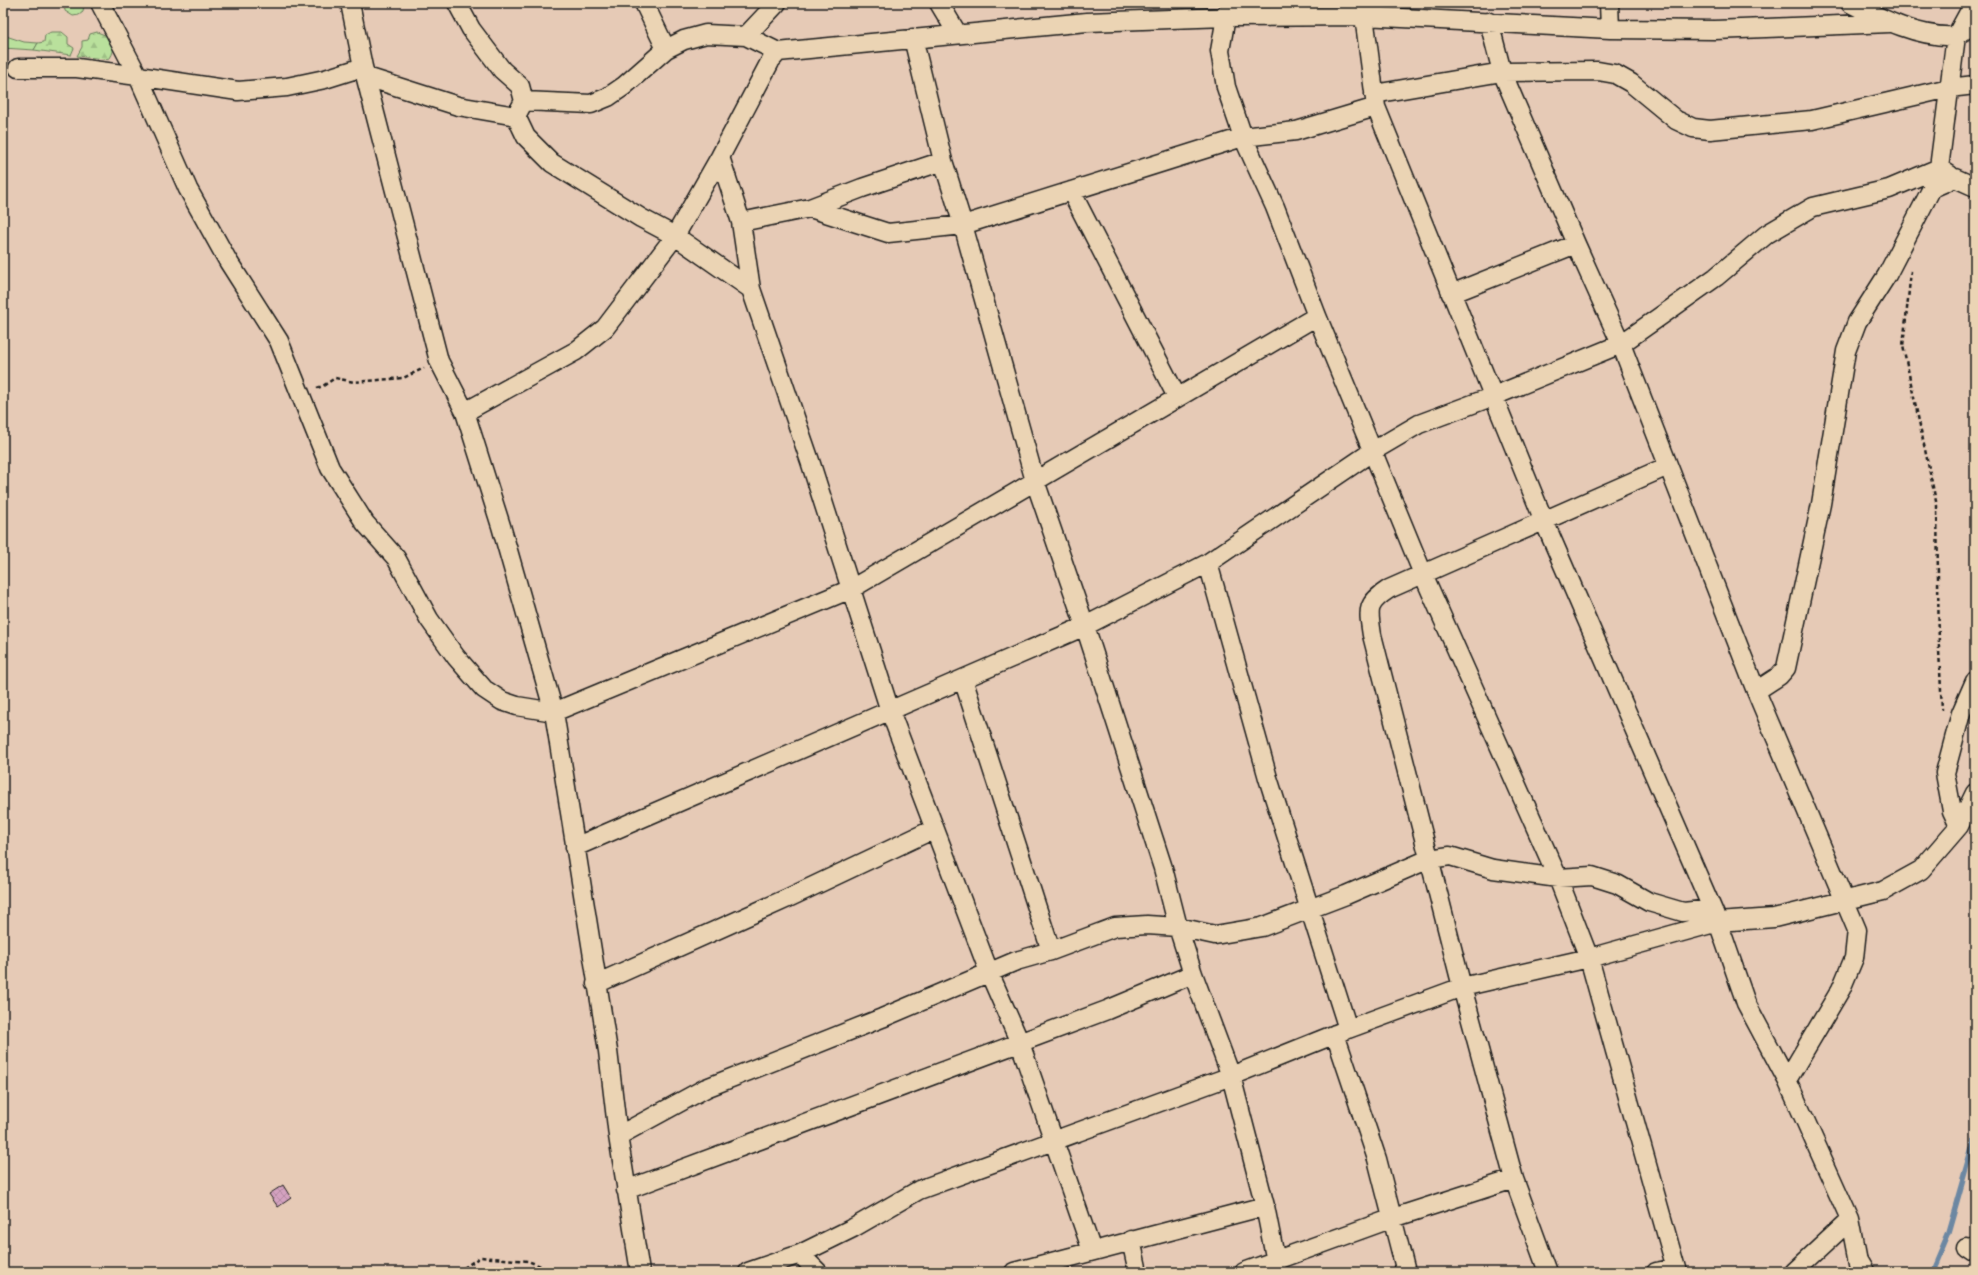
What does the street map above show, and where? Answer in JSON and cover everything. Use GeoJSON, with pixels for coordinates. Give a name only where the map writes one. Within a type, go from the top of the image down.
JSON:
{"type":"FeatureCollection","features":[{"type":"Feature","properties":{"kind":"street"},"geometry":{"type":"LineString","coordinates":[[100,3],[138,76],[188,189],[228,261],[279,340],[330,468],[365,523],[396,558],[429,619],[456,657],[484,689],[502,701],[516,706],[554,712],[851,589],[1317,316]]}},
{"type":"Feature","properties":{"kind":"street"},"geometry":{"type":"LineString","coordinates":[[350,3],[365,72],[439,361],[465,412],[501,526],[554,712],[596,984],[608,1051],[618,1136],[640,1272]]}},
{"type":"Feature","properties":{"kind":"street"},"geometry":{"type":"LineString","coordinates":[[457,3],[471,29],[498,64],[520,86],[520,109],[526,137],[552,163],[641,218],[675,236],[751,288]]}},
{"type":"Feature","properties":{"kind":"street"},"geometry":{"type":"LineString","coordinates":[[644,3],[666,49]]}},
{"type":"Feature","properties":{"kind":"street"},"geometry":{"type":"LineString","coordinates":[[746,36],[777,3]]}},
{"type":"Feature","properties":{"kind":"street"},"geometry":{"type":"LineString","coordinates":[[939,3],[957,33]]}},
{"type":"Feature","properties":{"kind":"street"},"geometry":{"type":"LineString","coordinates":[[1609,3],[1610,29]]}},
{"type":"Feature","properties":{"kind":"street"},"geometry":{"type":"LineString","coordinates":[[1850,3],[1890,23],[1923,32],[1956,36],[1975,23]]}},
{"type":"Feature","properties":{"kind":"street"},"geometry":{"type":"LineString","coordinates":[[1940,168],[1956,36],[1974,3]]}},
{"type":"Feature","properties":{"kind":"street"},"geometry":{"type":"LineString","coordinates":[[18,68],[77,68],[238,91],[286,87],[365,72],[458,106],[520,109],[591,104],[608,97],[619,90],[666,49],[684,40],[706,34],[746,36],[778,52],[957,33],[1229,10],[1362,9],[1489,22],[1610,29],[1715,30],[1890,23]]}},
{"type":"Feature","properties":{"kind":"street"},"geometry":{"type":"LineString","coordinates":[[1362,9],[1375,101],[1451,294],[1544,521],[1715,916],[1746,1003],[1787,1080],[1850,1220],[1858,1262],[1864,1272]]}},
{"type":"Feature","properties":{"kind":"street"},"geometry":{"type":"LineString","coordinates":[[1229,10],[1220,51],[1226,87],[1243,137],[1275,207],[1317,316],[1424,574],[1558,878],[1589,958],[1676,1270],[1656,1272]]}},
{"type":"Feature","properties":{"kind":"street"},"geometry":{"type":"LineString","coordinates":[[1489,22],[1502,72],[1621,344],[1756,691],[1858,930],[1854,958],[1841,989],[1787,1080]]}},
{"type":"Feature","properties":{"kind":"street"},"geometry":{"type":"LineString","coordinates":[[914,38],[943,161],[963,225],[1035,481],[1085,626],[1163,868],[1178,927],[1193,974],[1231,1076],[1265,1206],[1277,1266]]}},
{"type":"Feature","properties":{"kind":"street"},"geometry":{"type":"LineString","coordinates":[[465,412],[576,351],[606,328],[675,236],[720,157],[771,60],[778,52]]}},
{"type":"Feature","properties":{"kind":"street"},"geometry":{"type":"LineString","coordinates":[[810,208],[888,234],[963,225],[1243,137],[1296,131],[1375,101],[1502,72],[1598,71],[1615,74],[1631,83],[1676,120],[1693,128],[1710,130],[1812,120],[1949,88],[1975,85]]}},
{"type":"Feature","properties":{"kind":"street"},"geometry":{"type":"LineString","coordinates":[[720,157],[741,222],[751,288],[890,711],[989,972],[1020,1043],[1092,1251]]}},
{"type":"Feature","properties":{"kind":"street"},"geometry":{"type":"LineString","coordinates":[[741,222],[810,208],[862,188],[943,161]]}},
{"type":"Feature","properties":{"kind":"street"},"geometry":{"type":"LineString","coordinates":[[1940,168],[1955,178],[1975,187]]}},
{"type":"Feature","properties":{"kind":"street"},"geometry":{"type":"LineString","coordinates":[[575,847],[1085,626],[1208,563],[1373,451],[1419,424],[1494,396],[1621,344],[1716,277],[1766,234],[1813,207],[1889,190],[1940,168]]}},
{"type":"Feature","properties":{"kind":"street"},"geometry":{"type":"LineString","coordinates":[[1756,691],[1779,676],[1786,668],[1820,504],[1846,351],[1857,322],[1887,275],[1932,188],[1955,178]]}},
{"type":"Feature","properties":{"kind":"street"},"geometry":{"type":"LineString","coordinates":[[1072,191],[1177,397]]}},
{"type":"Feature","properties":{"kind":"street"},"geometry":{"type":"LineString","coordinates":[[1451,294],[1576,244]]}},
{"type":"Feature","properties":{"kind":"street"},"geometry":{"type":"LineString","coordinates":[[1548,1272],[1514,1179],[1429,859],[1372,635],[1368,612],[1374,598],[1424,574],[1668,466]]}},
{"type":"Feature","properties":{"kind":"street"},"geometry":{"type":"LineString","coordinates":[[1208,563],[1268,778],[1310,909],[1393,1218],[1406,1272]]}},
{"type":"Feature","properties":{"kind":"street"},"geometry":{"type":"LineString","coordinates":[[963,679],[1051,951]]}},
{"type":"Feature","properties":{"kind":"street"},"geometry":{"type":"LineString","coordinates":[[1959,826],[1952,811],[1945,773],[1961,714],[1975,681]]}},
{"type":"Feature","properties":{"kind":"street"},"geometry":{"type":"LineString","coordinates":[[618,1136],[706,1088],[882,1018],[1016,961],[1051,951],[1115,927],[1147,925],[1178,927],[1215,935],[1262,927],[1310,909],[1429,859],[1450,856],[1493,869],[1558,878],[1592,876],[1617,884],[1649,902],[1683,912],[1715,916],[1774,918],[1883,891],[1921,870],[1959,826],[1975,793]]}},
{"type":"Feature","properties":{"kind":"street"},"geometry":{"type":"LineString","coordinates":[[596,984],[788,898],[934,829]]}},
{"type":"Feature","properties":{"kind":"street"},"geometry":{"type":"LineString","coordinates":[[748,1272],[800,1254],[852,1228],[920,1190],[1231,1076],[1462,987],[1589,958],[1715,916]]}},
{"type":"Feature","properties":{"kind":"street"},"geometry":{"type":"LineString","coordinates":[[626,1190],[1020,1043],[1193,974]]}},
{"type":"Feature","properties":{"kind":"street"},"geometry":{"type":"LineString","coordinates":[[1244,1272],[1277,1266],[1393,1218],[1514,1179]]}},
{"type":"Feature","properties":{"kind":"street"},"geometry":{"type":"LineString","coordinates":[[1014,1272],[1265,1206]]}},
{"type":"Feature","properties":{"kind":"street"},"geometry":{"type":"LineString","coordinates":[[1794,1272],[1850,1220]]}},
{"type":"Feature","properties":{"kind":"street"},"geometry":{"type":"LineString","coordinates":[[1131,1240],[1138,1272]]}},
{"type":"Feature","properties":{"kind":"street"},"geometry":{"type":"LineString","coordinates":[[800,1254],[818,1272]]}},
{"type":"Feature","properties":{"kind":"path"},"geometry":{"type":"LineString","coordinates":[[1911,267],[1903,346],[1937,506],[1939,650],[1942,712]]}},
{"type":"Feature","properties":{"kind":"path"},"geometry":{"type":"LineString","coordinates":[[297,384],[315,388],[323,386],[335,378],[354,382],[403,378],[439,361]]}},
{"type":"Feature","properties":{"kind":"path"},"geometry":{"type":"LineString","coordinates":[[458,1272],[480,1256],[528,1261],[556,1272]]}},
{"type":"Feature","properties":{"kind":"green space"},"geometry":{"type":"Polygon","coordinates":[[[64,3],[84,3],[83,12],[79,15],[73,16],[65,11],[64,3]]]}},
{"type":"Feature","properties":{"kind":"green space"},"geometry":{"type":"Polygon","coordinates":[[[51,32],[62,32],[68,37],[68,44],[74,48],[71,55],[34,50],[38,43],[44,42],[45,35],[51,32]]]}},
{"type":"Feature","properties":{"kind":"green space"},"geometry":{"type":"Polygon","coordinates":[[[97,32],[105,35],[109,34],[113,43],[113,52],[110,58],[104,59],[77,56],[82,47],[82,41],[88,40],[90,34],[97,32]]]}},
{"type":"Feature","properties":{"kind":"green space"},"geometry":{"type":"Polygon","coordinates":[[[3,35],[24,42],[38,43],[34,50],[3,48],[3,35]]]}},
{"type":"Feature","properties":{"kind":"building"},"geometry":{"type":"Polygon","coordinates":[[[283,1185],[291,1198],[278,1207],[269,1194],[283,1185]]]}},
{"type":"Feature","properties":{"kind":"waterway"},"geometry":{"type":"LineString","coordinates":[[1931,1272],[1948,1232],[1975,1138]]}}]}
